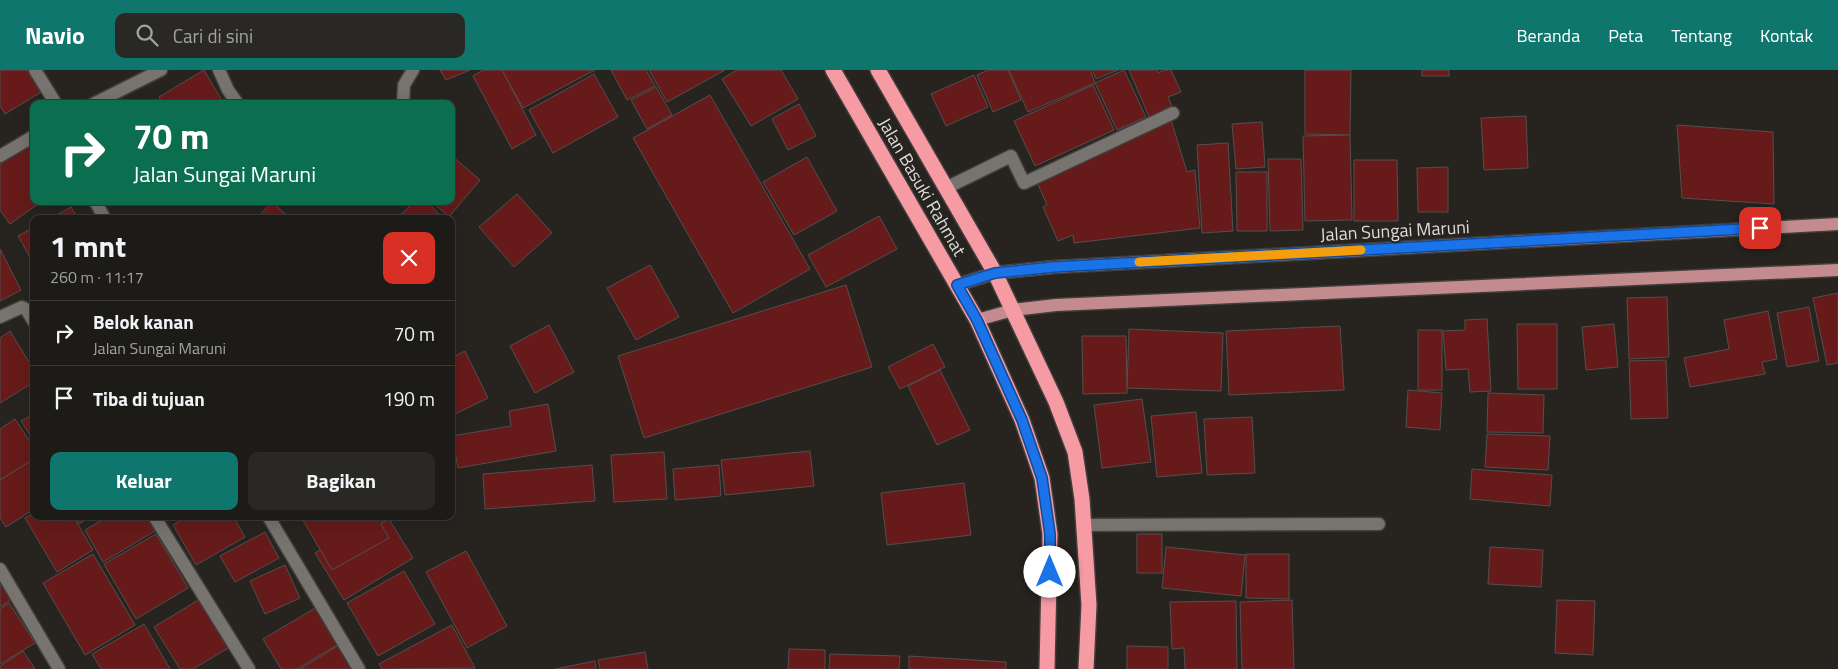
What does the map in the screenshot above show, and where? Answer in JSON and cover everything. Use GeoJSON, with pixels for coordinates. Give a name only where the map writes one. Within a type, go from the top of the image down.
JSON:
{"type":"FeatureCollection","features":[{"type":"Feature","properties":{"kind":"highway","name":"Jalan Basuki Rahmat"},"geometry":{"type":"LineString","coordinates":[[833,70],[977,320],[1022,420],[1042,478],[1050,534],[1047,669]]}},
{"type":"Feature","properties":{"kind":"highway","name":"Jalan Basuki Rahmat"},"geometry":{"type":"LineString","coordinates":[[878,70],[995,273],[1056,402],[1075,452],[1082,499],[1089,605],[1086,669]]}},
{"type":"Feature","properties":{"kind":"main road","name":"Jalan Sungai Maruni"},"geometry":{"type":"LineString","coordinates":[[957,285],[995,273],[1054,267],[1838,224]]}},
{"type":"Feature","properties":{"kind":"main road"},"geometry":{"type":"LineString","coordinates":[[977,320],[1013,310],[1056,305],[1838,270]]}},
{"type":"Feature","properties":{"kind":"street"},"geometry":{"type":"LineString","coordinates":[[35,70],[54,100]]}},
{"type":"Feature","properties":{"kind":"street"},"geometry":{"type":"LineString","coordinates":[[100,100],[161,70]]}},
{"type":"Feature","properties":{"kind":"street"},"geometry":{"type":"LineString","coordinates":[[219,70],[228,90],[235,100]]}},
{"type":"Feature","properties":{"kind":"street"},"geometry":{"type":"LineString","coordinates":[[403,100],[404,84],[414,70]]}},
{"type":"Feature","properties":{"kind":"street"},"geometry":{"type":"LineString","coordinates":[[946,188],[1011,156],[1024,183],[1173,114]]}},
{"type":"Feature","properties":{"kind":"street"},"geometry":{"type":"LineString","coordinates":[[0,156],[30,138]]}},
{"type":"Feature","properties":{"kind":"street"},"geometry":{"type":"LineString","coordinates":[[0,317],[22,307],[30,317]]}},
{"type":"Feature","properties":{"kind":"street"},"geometry":{"type":"LineString","coordinates":[[156,520],[249,669]]}},
{"type":"Feature","properties":{"kind":"street"},"geometry":{"type":"LineString","coordinates":[[270,520],[359,669]]}},
{"type":"Feature","properties":{"kind":"street"},"geometry":{"type":"LineString","coordinates":[[1084,525],[1379,524]]}},
{"type":"Feature","properties":{"kind":"street"},"geometry":{"type":"LineString","coordinates":[[0,569],[59,669]]}},
{"type":"Feature","properties":{"kind":"building"},"geometry":{"type":"Polygon","coordinates":[[[0,70],[30,70],[43,91],[5,114],[0,106],[0,70]]]}},
{"type":"Feature","properties":{"kind":"building"},"geometry":{"type":"Polygon","coordinates":[[[204,70],[222,100],[161,100],[159,97],[204,70]]]}},
{"type":"Feature","properties":{"kind":"building"},"geometry":{"type":"Polygon","coordinates":[[[440,70],[470,70],[446,80],[440,70]]]}},
{"type":"Feature","properties":{"kind":"building"},"geometry":{"type":"Polygon","coordinates":[[[483,70],[502,70],[536,135],[512,149],[473,76],[483,70]]]}},
{"type":"Feature","properties":{"kind":"building"},"geometry":{"type":"Polygon","coordinates":[[[502,70],[595,70],[523,108],[502,70]]]}},
{"type":"Feature","properties":{"kind":"building"},"geometry":{"type":"Polygon","coordinates":[[[611,70],[646,70],[655,86],[627,100],[611,70]]]}},
{"type":"Feature","properties":{"kind":"building"},"geometry":{"type":"Polygon","coordinates":[[[649,70],[725,70],[667,102],[649,70]]]}},
{"type":"Feature","properties":{"kind":"building"},"geometry":{"type":"Polygon","coordinates":[[[737,70],[781,70],[798,99],[751,126],[722,79],[737,70]]]}},
{"type":"Feature","properties":{"kind":"building"},"geometry":{"type":"Polygon","coordinates":[[[988,70],[1008,70],[1021,100],[993,112],[977,75],[988,70]]]}},
{"type":"Feature","properties":{"kind":"building"},"geometry":{"type":"Polygon","coordinates":[[[1009,70],[1090,70],[1095,83],[1028,112],[1009,70]]]}},
{"type":"Feature","properties":{"kind":"building"},"geometry":{"type":"Polygon","coordinates":[[[1092,70],[1118,70],[1096,79],[1092,70]]]}},
{"type":"Feature","properties":{"kind":"building"},"geometry":{"type":"Polygon","coordinates":[[[1124,70],[1146,117],[1117,130],[1095,83],[1124,70]]]}},
{"type":"Feature","properties":{"kind":"building"},"geometry":{"type":"Polygon","coordinates":[[[1129,70],[1157,70],[1158,73],[1164,70],[1171,70],[1181,92],[1168,97],[1173,109],[1150,119],[1129,70]]]}},
{"type":"Feature","properties":{"kind":"building"},"geometry":{"type":"Polygon","coordinates":[[[1305,70],[1351,70],[1350,135],[1305,134],[1305,70]]]}},
{"type":"Feature","properties":{"kind":"building"},"geometry":{"type":"Polygon","coordinates":[[[1422,70],[1449,70],[1449,76],[1422,76],[1422,70]]]}},
{"type":"Feature","properties":{"kind":"building"},"geometry":{"type":"Polygon","coordinates":[[[594,74],[618,117],[553,153],[529,110],[594,74]]]}},
{"type":"Feature","properties":{"kind":"building"},"geometry":{"type":"Polygon","coordinates":[[[974,75],[988,107],[946,126],[931,94],[974,75]]]}},
{"type":"Feature","properties":{"kind":"building"},"geometry":{"type":"Polygon","coordinates":[[[1093,85],[1114,130],[1035,166],[1014,121],[1093,85]]]}},
{"type":"Feature","properties":{"kind":"building"},"geometry":{"type":"Polygon","coordinates":[[[656,87],[672,115],[647,129],[631,100],[656,87]]]}},
{"type":"Feature","properties":{"kind":"building"},"geometry":{"type":"Polygon","coordinates":[[[710,95],[810,269],[733,313],[633,138],[710,95]]]}},
{"type":"Feature","properties":{"kind":"building"},"geometry":{"type":"Polygon","coordinates":[[[799,104],[816,136],[788,150],[772,119],[799,104]]]}},
{"type":"Feature","properties":{"kind":"building"},"geometry":{"type":"Polygon","coordinates":[[[1526,116],[1528,168],[1484,170],[1481,118],[1526,116]]]}},
{"type":"Feature","properties":{"kind":"building"},"geometry":{"type":"Polygon","coordinates":[[[1171,120],[1187,172],[1195,170],[1200,228],[1074,243],[1073,235],[1058,241],[1043,207],[1047,205],[1036,180],[1171,120]]]}},
{"type":"Feature","properties":{"kind":"building"},"geometry":{"type":"Polygon","coordinates":[[[1262,122],[1265,167],[1236,169],[1232,124],[1262,122]]]}},
{"type":"Feature","properties":{"kind":"building"},"geometry":{"type":"Polygon","coordinates":[[[1677,125],[1773,132],[1774,204],[1682,198],[1677,125]]]}},
{"type":"Feature","properties":{"kind":"building"},"geometry":{"type":"Polygon","coordinates":[[[1350,135],[1352,220],[1305,221],[1303,136],[1350,135]]]}},
{"type":"Feature","properties":{"kind":"building"},"geometry":{"type":"Polygon","coordinates":[[[1228,143],[1233,231],[1202,233],[1197,145],[1228,143]]]}},
{"type":"Feature","properties":{"kind":"building"},"geometry":{"type":"Polygon","coordinates":[[[30,144],[30,205],[36,205],[10,224],[0,210],[0,164],[30,144]]]}},
{"type":"Feature","properties":{"kind":"building"},"geometry":{"type":"Polygon","coordinates":[[[807,157],[837,211],[794,235],[763,182],[807,157]]]}},
{"type":"Feature","properties":{"kind":"building"},"geometry":{"type":"Polygon","coordinates":[[[455,158],[480,180],[451,215],[447,215],[436,205],[455,205],[455,158]]]}},
{"type":"Feature","properties":{"kind":"building"},"geometry":{"type":"Polygon","coordinates":[[[1268,159],[1301,159],[1303,230],[1270,231],[1268,159]]]}},
{"type":"Feature","properties":{"kind":"building"},"geometry":{"type":"Polygon","coordinates":[[[1354,160],[1397,160],[1398,221],[1354,221],[1354,160]]]}},
{"type":"Feature","properties":{"kind":"building"},"geometry":{"type":"Polygon","coordinates":[[[1448,167],[1448,212],[1418,212],[1417,168],[1448,167]]]}},
{"type":"Feature","properties":{"kind":"building"},"geometry":{"type":"Polygon","coordinates":[[[1236,172],[1267,172],[1267,231],[1237,231],[1236,172]]]}},
{"type":"Feature","properties":{"kind":"building"},"geometry":{"type":"Polygon","coordinates":[[[517,194],[552,233],[514,267],[479,227],[517,194]]]}},
{"type":"Feature","properties":{"kind":"building"},"geometry":{"type":"Polygon","coordinates":[[[269,205],[275,205],[287,215],[260,215],[269,205]]]}},
{"type":"Feature","properties":{"kind":"building"},"geometry":{"type":"Polygon","coordinates":[[[411,205],[431,205],[439,215],[400,215],[411,205]]]}},
{"type":"Feature","properties":{"kind":"building"},"geometry":{"type":"Polygon","coordinates":[[[71,207],[76,215],[56,215],[71,207]]]}},
{"type":"Feature","properties":{"kind":"building"},"geometry":{"type":"Polygon","coordinates":[[[879,216],[897,249],[826,287],[808,255],[879,216]]]}},
{"type":"Feature","properties":{"kind":"building"},"geometry":{"type":"Polygon","coordinates":[[[30,229],[30,257],[18,236],[30,229]]]}},
{"type":"Feature","properties":{"kind":"building"},"geometry":{"type":"Polygon","coordinates":[[[0,249],[21,290],[0,301],[0,249]]]}},
{"type":"Feature","properties":{"kind":"building"},"geometry":{"type":"Polygon","coordinates":[[[650,265],[679,317],[636,340],[607,288],[650,265]]]}},
{"type":"Feature","properties":{"kind":"building"},"geometry":{"type":"Polygon","coordinates":[[[846,285],[872,367],[644,438],[618,356],[846,285]]]}},
{"type":"Feature","properties":{"kind":"building"},"geometry":{"type":"Polygon","coordinates":[[[1838,293],[1838,363],[1827,365],[1813,298],[1838,293]]]}},
{"type":"Feature","properties":{"kind":"building"},"geometry":{"type":"Polygon","coordinates":[[[1667,297],[1669,357],[1629,359],[1627,298],[1667,297]]]}},
{"type":"Feature","properties":{"kind":"building"},"geometry":{"type":"Polygon","coordinates":[[[1809,307],[1819,361],[1787,367],[1777,313],[1809,307]]]}},
{"type":"Feature","properties":{"kind":"building"},"geometry":{"type":"Polygon","coordinates":[[[1768,311],[1777,359],[1762,362],[1765,374],[1690,387],[1684,358],[1729,349],[1724,320],[1768,311]]]}},
{"type":"Feature","properties":{"kind":"building"},"geometry":{"type":"Polygon","coordinates":[[[1487,319],[1491,391],[1470,392],[1468,369],[1446,370],[1443,331],[1465,330],[1465,320],[1487,319]]]}},
{"type":"Feature","properties":{"kind":"building"},"geometry":{"type":"Polygon","coordinates":[[[1517,324],[1557,324],[1557,389],[1518,389],[1517,324]]]}},
{"type":"Feature","properties":{"kind":"building"},"geometry":{"type":"Polygon","coordinates":[[[1614,324],[1618,367],[1586,370],[1582,327],[1614,324]]]}},
{"type":"Feature","properties":{"kind":"building"},"geometry":{"type":"Polygon","coordinates":[[[549,325],[574,372],[535,393],[510,346],[549,325]]]}},
{"type":"Feature","properties":{"kind":"building"},"geometry":{"type":"Polygon","coordinates":[[[1340,326],[1344,390],[1229,395],[1226,331],[1340,326]]]}},
{"type":"Feature","properties":{"kind":"building"},"geometry":{"type":"Polygon","coordinates":[[[1129,329],[1223,333],[1221,391],[1127,388],[1129,329]]]}},
{"type":"Feature","properties":{"kind":"building"},"geometry":{"type":"Polygon","coordinates":[[[1418,330],[1442,330],[1442,390],[1418,390],[1418,330]]]}},
{"type":"Feature","properties":{"kind":"building"},"geometry":{"type":"Polygon","coordinates":[[[10,331],[30,364],[30,384],[0,403],[0,338],[10,331]]]}},
{"type":"Feature","properties":{"kind":"building"},"geometry":{"type":"Polygon","coordinates":[[[1082,336],[1126,336],[1127,393],[1083,394],[1082,336]]]}},
{"type":"Feature","properties":{"kind":"building"},"geometry":{"type":"Polygon","coordinates":[[[933,344],[945,367],[900,389],[888,367],[933,344]]]}},
{"type":"Feature","properties":{"kind":"building"},"geometry":{"type":"Polygon","coordinates":[[[465,351],[488,398],[455,414],[455,356],[465,351]]]}},
{"type":"Feature","properties":{"kind":"building"},"geometry":{"type":"Polygon","coordinates":[[[1666,360],[1668,418],[1631,419],[1629,361],[1666,360]]]}},
{"type":"Feature","properties":{"kind":"building"},"geometry":{"type":"Polygon","coordinates":[[[940,370],[970,430],[937,445],[908,386],[940,370]]]}},
{"type":"Feature","properties":{"kind":"building"},"geometry":{"type":"Polygon","coordinates":[[[1408,390],[1442,393],[1440,430],[1406,427],[1408,390]]]}},
{"type":"Feature","properties":{"kind":"building"},"geometry":{"type":"Polygon","coordinates":[[[1488,393],[1544,395],[1543,433],[1487,432],[1488,393]]]}},
{"type":"Feature","properties":{"kind":"building"},"geometry":{"type":"Polygon","coordinates":[[[1142,399],[1151,462],[1102,468],[1094,405],[1142,399]]]}},
{"type":"Feature","properties":{"kind":"building"},"geometry":{"type":"Polygon","coordinates":[[[548,404],[556,451],[458,468],[455,452],[455,435],[511,426],[509,411],[548,404]]]}},
{"type":"Feature","properties":{"kind":"building"},"geometry":{"type":"Polygon","coordinates":[[[1196,412],[1202,473],[1157,477],[1151,416],[1196,412]]]}},
{"type":"Feature","properties":{"kind":"building"},"geometry":{"type":"Polygon","coordinates":[[[30,416],[30,435],[21,421],[30,416]]]}},
{"type":"Feature","properties":{"kind":"building"},"geometry":{"type":"Polygon","coordinates":[[[1252,417],[1255,473],[1207,475],[1204,419],[1252,417]]]}},
{"type":"Feature","properties":{"kind":"building"},"geometry":{"type":"Polygon","coordinates":[[[15,419],[30,442],[30,461],[0,480],[0,429],[15,419]]]}},
{"type":"Feature","properties":{"kind":"building"},"geometry":{"type":"Polygon","coordinates":[[[1487,434],[1550,436],[1548,470],[1485,467],[1487,434]]]}},
{"type":"Feature","properties":{"kind":"building"},"geometry":{"type":"Polygon","coordinates":[[[810,451],[814,486],[725,495],[721,460],[810,451]]]}},
{"type":"Feature","properties":{"kind":"building"},"geometry":{"type":"Polygon","coordinates":[[[664,452],[667,499],[614,502],[611,455],[664,452]]]}},
{"type":"Feature","properties":{"kind":"building"},"geometry":{"type":"Polygon","coordinates":[[[30,461],[30,512],[6,527],[0,518],[0,480],[30,461]]]}},
{"type":"Feature","properties":{"kind":"building"},"geometry":{"type":"Polygon","coordinates":[[[592,465],[595,501],[485,509],[483,474],[592,465]]]}},
{"type":"Feature","properties":{"kind":"building"},"geometry":{"type":"Polygon","coordinates":[[[719,465],[721,496],[675,500],[673,469],[719,465]]]}},
{"type":"Feature","properties":{"kind":"building"},"geometry":{"type":"Polygon","coordinates":[[[1472,469],[1552,475],[1550,506],[1470,499],[1472,469]]]}},
{"type":"Feature","properties":{"kind":"building"},"geometry":{"type":"Polygon","coordinates":[[[964,483],[971,535],[887,545],[881,493],[964,483]]]}},
{"type":"Feature","properties":{"kind":"building"},"geometry":{"type":"Polygon","coordinates":[[[30,515],[30,520],[75,520],[93,550],[57,572],[25,518],[30,515]]]}},
{"type":"Feature","properties":{"kind":"building"},"geometry":{"type":"Polygon","coordinates":[[[77,520],[86,520],[79,524],[77,520]]]}},
{"type":"Feature","properties":{"kind":"building"},"geometry":{"type":"Polygon","coordinates":[[[102,520],[148,520],[155,531],[103,562],[85,530],[102,520]]]}},
{"type":"Feature","properties":{"kind":"building"},"geometry":{"type":"Polygon","coordinates":[[[182,520],[235,520],[245,537],[196,565],[173,525],[182,520]]]}},
{"type":"Feature","properties":{"kind":"building"},"geometry":{"type":"Polygon","coordinates":[[[303,520],[387,520],[381,524],[389,538],[332,570],[303,520]]]}},
{"type":"Feature","properties":{"kind":"building"},"geometry":{"type":"Polygon","coordinates":[[[368,520],[389,520],[413,558],[344,600],[315,553],[368,520]]]}},
{"type":"Feature","properties":{"kind":"building"},"geometry":{"type":"Polygon","coordinates":[[[265,532],[279,558],[235,582],[220,556],[265,532]]]}},
{"type":"Feature","properties":{"kind":"building"},"geometry":{"type":"Polygon","coordinates":[[[156,534],[188,588],[136,619],[104,564],[156,534]]]}},
{"type":"Feature","properties":{"kind":"building"},"geometry":{"type":"Polygon","coordinates":[[[1137,534],[1162,534],[1162,573],[1137,573],[1137,534]]]}},
{"type":"Feature","properties":{"kind":"building"},"geometry":{"type":"Polygon","coordinates":[[[1166,547],[1245,555],[1241,596],[1162,588],[1166,547]]]}},
{"type":"Feature","properties":{"kind":"building"},"geometry":{"type":"Polygon","coordinates":[[[1490,547],[1543,550],[1541,587],[1488,584],[1490,547]]]}},
{"type":"Feature","properties":{"kind":"building"},"geometry":{"type":"Polygon","coordinates":[[[466,551],[507,626],[467,648],[426,572],[466,551]]]}},
{"type":"Feature","properties":{"kind":"building"},"geometry":{"type":"Polygon","coordinates":[[[93,554],[135,625],[85,655],[43,583],[93,554]]]}},
{"type":"Feature","properties":{"kind":"building"},"geometry":{"type":"Polygon","coordinates":[[[1246,554],[1289,554],[1289,599],[1246,598],[1246,554]]]}},
{"type":"Feature","properties":{"kind":"building"},"geometry":{"type":"Polygon","coordinates":[[[285,565],[300,598],[265,614],[250,581],[285,565]]]}},
{"type":"Feature","properties":{"kind":"building"},"geometry":{"type":"Polygon","coordinates":[[[404,571],[435,624],[378,656],[347,603],[404,571]]]}},
{"type":"Feature","properties":{"kind":"building"},"geometry":{"type":"Polygon","coordinates":[[[0,578],[13,599],[0,607],[0,578]]]}},
{"type":"Feature","properties":{"kind":"building"},"geometry":{"type":"Polygon","coordinates":[[[200,599],[230,647],[193,669],[180,669],[154,627],[200,599]]]}},
{"type":"Feature","properties":{"kind":"building"},"geometry":{"type":"Polygon","coordinates":[[[1292,600],[1294,669],[1242,669],[1240,602],[1292,600]]]}},
{"type":"Feature","properties":{"kind":"building"},"geometry":{"type":"Polygon","coordinates":[[[1557,600],[1595,601],[1593,655],[1555,653],[1557,600]]]}},
{"type":"Feature","properties":{"kind":"building"},"geometry":{"type":"Polygon","coordinates":[[[1236,601],[1237,669],[1185,669],[1184,648],[1172,649],[1170,602],[1236,601]]]}},
{"type":"Feature","properties":{"kind":"building"},"geometry":{"type":"Polygon","coordinates":[[[9,603],[35,643],[0,664],[0,609],[9,603]]]}},
{"type":"Feature","properties":{"kind":"building"},"geometry":{"type":"Polygon","coordinates":[[[317,607],[339,644],[297,669],[281,669],[263,639],[317,607]]]}},
{"type":"Feature","properties":{"kind":"building"},"geometry":{"type":"Polygon","coordinates":[[[144,624],[170,669],[101,669],[92,654],[144,624]]]}},
{"type":"Feature","properties":{"kind":"building"},"geometry":{"type":"Polygon","coordinates":[[[452,625],[475,668],[382,669],[379,664],[452,625]]]}},
{"type":"Feature","properties":{"kind":"building"},"geometry":{"type":"Polygon","coordinates":[[[339,645],[354,669],[300,669],[339,645]]]}},
{"type":"Feature","properties":{"kind":"building"},"geometry":{"type":"Polygon","coordinates":[[[1127,646],[1168,647],[1168,669],[1127,669],[1127,646]]]}},
{"type":"Feature","properties":{"kind":"building"},"geometry":{"type":"Polygon","coordinates":[[[789,649],[825,650],[825,669],[788,669],[789,649]]]}},
{"type":"Feature","properties":{"kind":"building"},"geometry":{"type":"Polygon","coordinates":[[[23,651],[35,669],[0,669],[0,666],[23,651]]]}},
{"type":"Feature","properties":{"kind":"building"},"geometry":{"type":"Polygon","coordinates":[[[645,652],[648,669],[600,669],[598,660],[645,652]]]}},
{"type":"Feature","properties":{"kind":"building"},"geometry":{"type":"Polygon","coordinates":[[[830,654],[900,656],[899,669],[829,669],[830,654]]]}},
{"type":"Feature","properties":{"kind":"building"},"geometry":{"type":"Polygon","coordinates":[[[909,656],[1006,662],[1006,669],[909,669],[909,656]]]}},
{"type":"Feature","properties":{"kind":"building"},"geometry":{"type":"Polygon","coordinates":[[[595,661],[596,669],[555,669],[595,661]]]}},
{"type":"Feature","properties":{"kind":"slow traffic"},"geometry":{"type":"LineString","coordinates":[[1139,262],[1361,250]]}},
{"type":"Feature","properties":{"kind":"route"},"geometry":{"type":"LineString","coordinates":[[1050,572],[1050,534],[1042,478],[1022,420],[977,320],[957,285],[995,273],[1054,267],[1760,228]]}}]}
